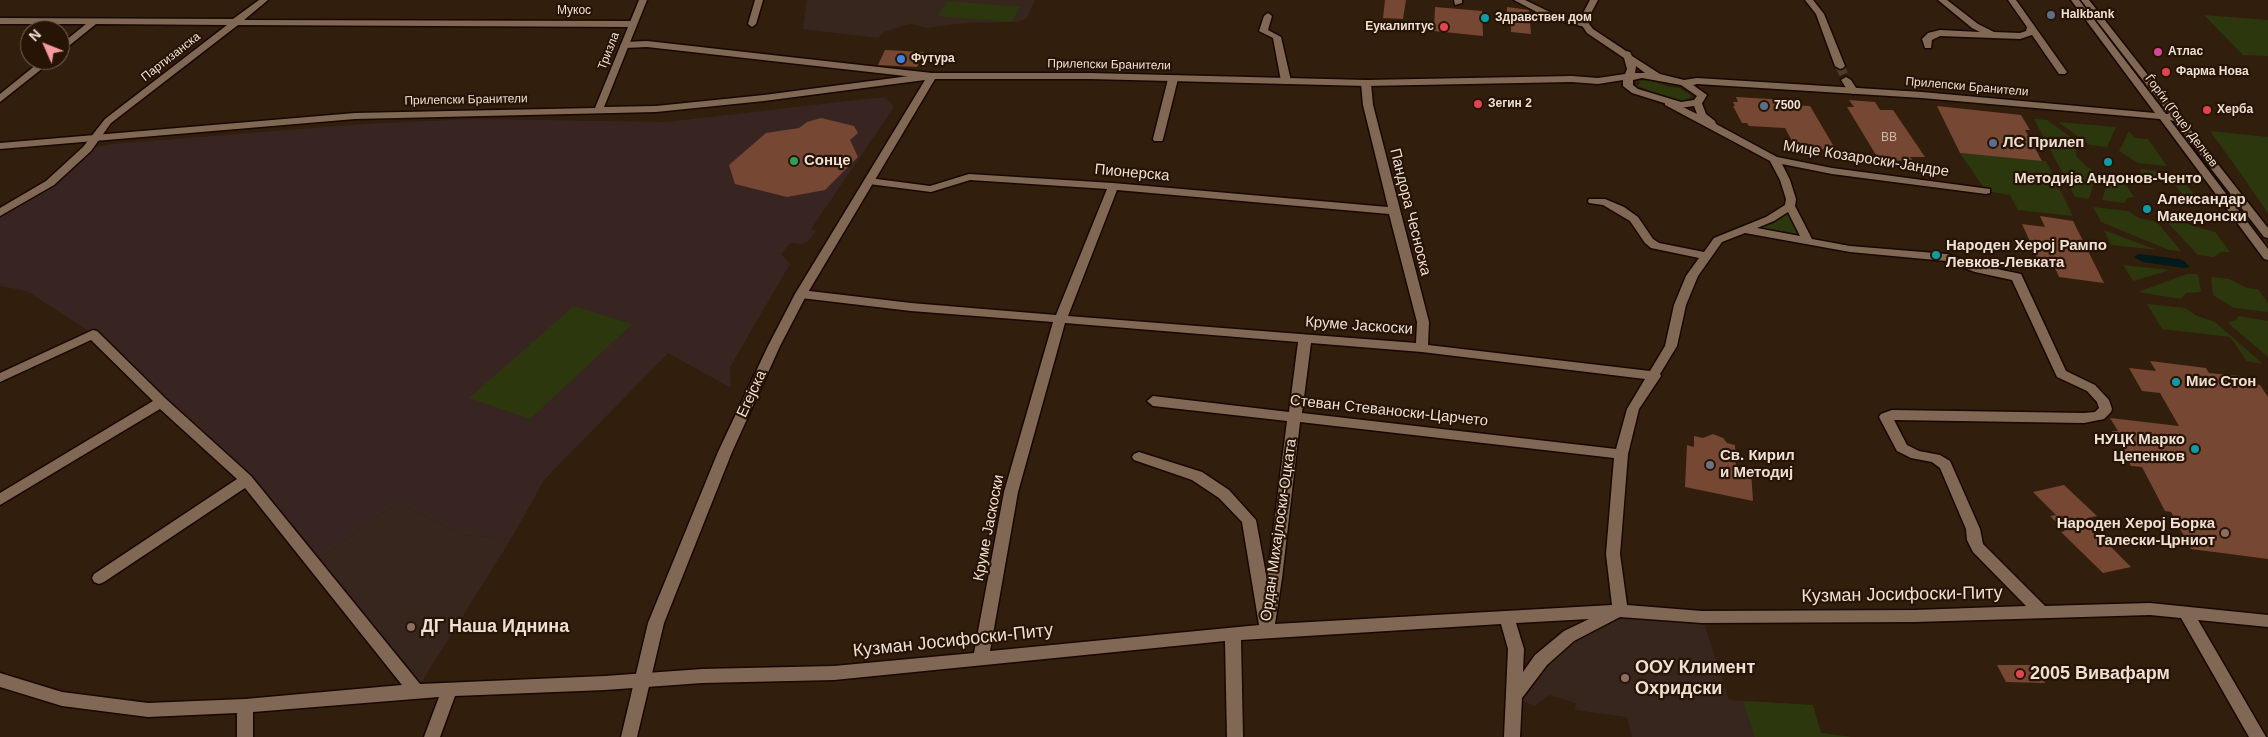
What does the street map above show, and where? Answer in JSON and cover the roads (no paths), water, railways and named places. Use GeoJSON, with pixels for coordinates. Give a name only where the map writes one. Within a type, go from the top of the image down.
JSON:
{"type":"FeatureCollection","features":[{"type":"Feature","properties":{"kind":"street","name":"Партизанска"},"geometry":{"type":"LineString","coordinates":[[0,213],[50,183],[97,137],[108,121],[264,0]]}},
{"type":"Feature","properties":{"kind":"street","name":"Тризла"},"geometry":{"type":"LineString","coordinates":[[598,110],[643,0]]}},
{"type":"Feature","properties":{"kind":"street"},"geometry":{"type":"LineString","coordinates":[[752,24],[758,0]]}},
{"type":"Feature","properties":{"kind":"street"},"geometry":{"type":"LineString","coordinates":[[1518,0],[1551,16],[1585,24],[1590,31],[1658,76],[1684,83],[1700,99]]}},
{"type":"Feature","properties":{"kind":"street"},"geometry":{"type":"LineString","coordinates":[[1585,24],[1586,14],[1594,0]]}},
{"type":"Feature","properties":{"kind":"street"},"geometry":{"type":"LineString","coordinates":[[1809,0],[1820,14],[1840,66]]}},
{"type":"Feature","properties":{"kind":"street"},"geometry":{"type":"LineString","coordinates":[[1942,0],[1975,26],[1996,36]]}},
{"type":"Feature","properties":{"kind":"street"},"geometry":{"type":"LineString","coordinates":[[2012,0],[2030,29],[2062,72]]}},
{"type":"Feature","properties":{"kind":"street","name":"Ѓорѓи (Гоце) Делчев"},"geometry":{"type":"LineString","coordinates":[[2075,0],[2268,257]]}},
{"type":"Feature","properties":{"kind":"street","name":"Ѓорѓи (Гоце) Делчев"},"geometry":{"type":"LineString","coordinates":[[2085,0],[2268,235]]}},
{"type":"Feature","properties":{"kind":"street"},"geometry":{"type":"LineString","coordinates":[[1268,16],[1263,31],[1277,37],[1286,81]]}},
{"type":"Feature","properties":{"kind":"street"},"geometry":{"type":"LineString","coordinates":[[70,42],[96,20]]}},
{"type":"Feature","properties":{"kind":"street","name":"Мукос"},"geometry":{"type":"LineString","coordinates":[[0,21],[632,24]]}},
{"type":"Feature","properties":{"kind":"street"},"geometry":{"type":"LineString","coordinates":[[1928,46],[1926,39],[1931,35],[2020,36],[2030,33],[2030,29]]}},
{"type":"Feature","properties":{"kind":"street","name":"Прилепски Бранители"},"geometry":{"type":"LineString","coordinates":[[625,45],[647,44],[932,76],[1091,76],[1366,83],[1618,80],[1631,76],[1658,76]]}},
{"type":"Feature","properties":{"kind":"street"},"geometry":{"type":"LineString","coordinates":[[1627,54],[1631,64],[1631,76],[1628,80],[1628,86],[1635,92]]}},
{"type":"Feature","properties":{"kind":"street"},"geometry":{"type":"LineString","coordinates":[[0,99],[36,70]]}},
{"type":"Feature","properties":{"kind":"street","name":"Прилепски Бранители"},"geometry":{"type":"LineString","coordinates":[[0,146],[355,116],[656,109],[764,98],[932,76]]}},
{"type":"Feature","properties":{"kind":"street","name":"Егејска"},"geometry":{"type":"LineString","coordinates":[[629,737],[656,623],[725,452],[774,346],[801,294],[932,76]]}},
{"type":"Feature","properties":{"kind":"street"},"geometry":{"type":"LineString","coordinates":[[1158,140],[1173,79]]}},
{"type":"Feature","properties":{"kind":"street","name":"Прилепски Бранители"},"geometry":{"type":"LineString","coordinates":[[1538,80],[1599,85],[1635,92],[1668,103],[1691,105],[1724,87],[1755,85]]}},
{"type":"Feature","properties":{"kind":"street"},"geometry":{"type":"LineString","coordinates":[[1846,80],[1853,92]]}},
{"type":"Feature","properties":{"kind":"street","name":"Прилепски Бранители"},"geometry":{"type":"LineString","coordinates":[[1684,83],[1697,81],[1922,95],[2177,118]]}},
{"type":"Feature","properties":{"kind":"street","name":"Пандора Чесноска"},"geometry":{"type":"LineString","coordinates":[[1366,83],[1368,105],[1423,322],[1422,348]]}},
{"type":"Feature","properties":{"kind":"street","name":"Мице Козароски-Јандре"},"geometry":{"type":"LineString","coordinates":[[1700,99],[1702,115],[1720,129]]}},
{"type":"Feature","properties":{"kind":"street","name":"Мице Козароски-Јандре"},"geometry":{"type":"LineString","coordinates":[[1668,103],[1774,159],[1832,171],[1986,191]]}},
{"type":"Feature","properties":{"kind":"street"},"geometry":{"type":"LineString","coordinates":[[1774,159],[1785,180],[1791,199],[1790,206],[1808,241]]}},
{"type":"Feature","properties":{"kind":"street","name":"Пионерска"},"geometry":{"type":"LineString","coordinates":[[869,181],[930,190],[969,177],[1113,186],[1394,211]]}},
{"type":"Feature","properties":{"kind":"street","name":"Круме Јаскоски"},"geometry":{"type":"LineString","coordinates":[[981,657],[1011,492],[1060,320],[1113,186]]}},
{"type":"Feature","properties":{"kind":"street"},"geometry":{"type":"LineString","coordinates":[[1593,201],[1613,205],[1634,219],[1649,241],[1655,246],[1707,256]]}},
{"type":"Feature","properties":{"kind":"street"},"geometry":{"type":"LineString","coordinates":[[1513,697],[1541,660],[1568,636],[1620,611],[1614,554],[1621,454],[1634,408],[1671,346],[1680,305],[1692,276],[1718,240],[1770,219],[1790,206]]}},
{"type":"Feature","properties":{"kind":"street"},"geometry":{"type":"LineString","coordinates":[[1742,229],[1850,249],[1947,258],[1979,269],[2017,277],[2061,374],[2091,388],[2103,400],[2106,410],[2099,416],[2084,418],[1892,415],[1886,417],[1902,448],[1916,455],[1935,458],[1945,465],[1974,529],[1974,540],[1978,548],[2042,613]]}},
{"type":"Feature","properties":{"kind":"street","name":"Круме Јаскоски"},"geometry":{"type":"LineString","coordinates":[[801,294],[911,307],[1060,320],[1422,348],[1654,376]]}},
{"type":"Feature","properties":{"kind":"street"},"geometry":{"type":"LineString","coordinates":[[0,378],[93,334],[161,402],[246,480],[416,691]]}},
{"type":"Feature","properties":{"kind":"street","name":"Ордан Михајлоски-Оцката"},"geometry":{"type":"LineString","coordinates":[[1266,630],[1275,578],[1280,524],[1305,339]]}},
{"type":"Feature","properties":{"kind":"street","name":"Стеван Стеваноски-Царчето"},"geometry":{"type":"LineString","coordinates":[[1153,401],[1621,454]]}},
{"type":"Feature","properties":{"kind":"street"},"geometry":{"type":"LineString","coordinates":[[0,500],[161,402]]}},
{"type":"Feature","properties":{"kind":"street","name":"Ордан Михајлоски-Оцката"},"geometry":{"type":"LineString","coordinates":[[1139,457],[1198,476],[1224,494],[1249,520],[1257,558],[1266,630]]}},
{"type":"Feature","properties":{"kind":"street"},"geometry":{"type":"LineString","coordinates":[[99,578],[246,480]]}},
{"type":"Feature","properties":{"kind":"street","name":"Кузман Јосифоски-Питу"},"geometry":{"type":"LineString","coordinates":[[0,680],[62,699],[148,710],[245,706],[416,691],[449,691],[702,676],[834,673],[981,657],[1233,635],[1266,630],[1620,611],[1702,617],[1915,616],[2150,609],[2268,621]]}},
{"type":"Feature","properties":{"kind":"street"},"geometry":{"type":"LineString","coordinates":[[2184,612],[2258,737]]}},
{"type":"Feature","properties":{"kind":"street"},"geometry":{"type":"LineString","coordinates":[[1507,618],[1516,649],[1512,737]]}},
{"type":"Feature","properties":{"kind":"street"},"geometry":{"type":"LineString","coordinates":[[1233,635],[1235,737]]}},
{"type":"Feature","properties":{"kind":"street"},"geometry":{"type":"LineString","coordinates":[[432,737],[449,691]]}},
{"type":"Feature","properties":{"kind":"street"},"geometry":{"type":"LineString","coordinates":[[245,706],[245,737]]}},
{"type":"Feature","properties":{"kind":"water"},"geometry":{"type":"Polygon","coordinates":[[[2139,254],[2179,259],[2190,267],[2184,268],[2143,262],[2134,257],[2139,254]]]}},
{"type":"Feature","properties":{"kind":"tunnel"},"geometry":{"type":"LineString","coordinates":[[1840,66],[1846,80]]}},
{"type":"Feature","properties":{"kind":"place","name":"Halkbank"},"geometry":{"type":"Point","coordinates":[2051,15]}},
{"type":"Feature","properties":{"kind":"place","name":"Здравствен дом"},"geometry":{"type":"Point","coordinates":[1485,18]}},
{"type":"Feature","properties":{"kind":"place","name":"Еукалиптус"},"geometry":{"type":"Point","coordinates":[1444,27]}},
{"type":"Feature","properties":{"kind":"place","name":"Атлас"},"geometry":{"type":"Point","coordinates":[2158,52]}},
{"type":"Feature","properties":{"kind":"place","name":"Футура"},"geometry":{"type":"Point","coordinates":[901,59]}},
{"type":"Feature","properties":{"kind":"place","name":"Фарма Нова"},"geometry":{"type":"Point","coordinates":[2166,72]}},
{"type":"Feature","properties":{"kind":"place","name":"Зегин 2"},"geometry":{"type":"Point","coordinates":[1478,104]}},
{"type":"Feature","properties":{"kind":"place","name":"7500"},"geometry":{"type":"Point","coordinates":[1764,106]}},
{"type":"Feature","properties":{"kind":"place","name":"Херба"},"geometry":{"type":"Point","coordinates":[2207,110]}},
{"type":"Feature","properties":{"kind":"place","name":"ЛС Прилеп"},"geometry":{"type":"Point","coordinates":[1993,143]}},
{"type":"Feature","properties":{"kind":"place","name":"Сонце"},"geometry":{"type":"Point","coordinates":[794,161]}},
{"type":"Feature","properties":{"kind":"place","name":"Методија Андонов-Ченто"},"geometry":{"type":"Point","coordinates":[2108,162]}},
{"type":"Feature","properties":{"kind":"place","name":"Александар Македонски"},"geometry":{"type":"Point","coordinates":[2147,209]}},
{"type":"Feature","properties":{"kind":"place","name":"Народен Херој Рампо Левков-Левката"},"geometry":{"type":"Point","coordinates":[1936,255]}},
{"type":"Feature","properties":{"kind":"place","name":"Мис Стон"},"geometry":{"type":"Point","coordinates":[2176,382]}},
{"type":"Feature","properties":{"kind":"place","name":"НУЦК Марко Цепенков"},"geometry":{"type":"Point","coordinates":[2195,449]}},
{"type":"Feature","properties":{"kind":"place","name":"Св. Кирил и Методиј"},"geometry":{"type":"Point","coordinates":[1710,465]}},
{"type":"Feature","properties":{"kind":"place","name":"Народен Херој Борка Талески-Црниот"},"geometry":{"type":"Point","coordinates":[2225,533]}},
{"type":"Feature","properties":{"kind":"place","name":"ДГ Наша Иднина"},"geometry":{"type":"Point","coordinates":[411,627]}},
{"type":"Feature","properties":{"kind":"place","name":"2005 Вивафарм"},"geometry":{"type":"Point","coordinates":[2020,674]}},
{"type":"Feature","properties":{"kind":"place","name":"ООУ Климент Охридски"},"geometry":{"type":"Point","coordinates":[1625,678]}}]}
